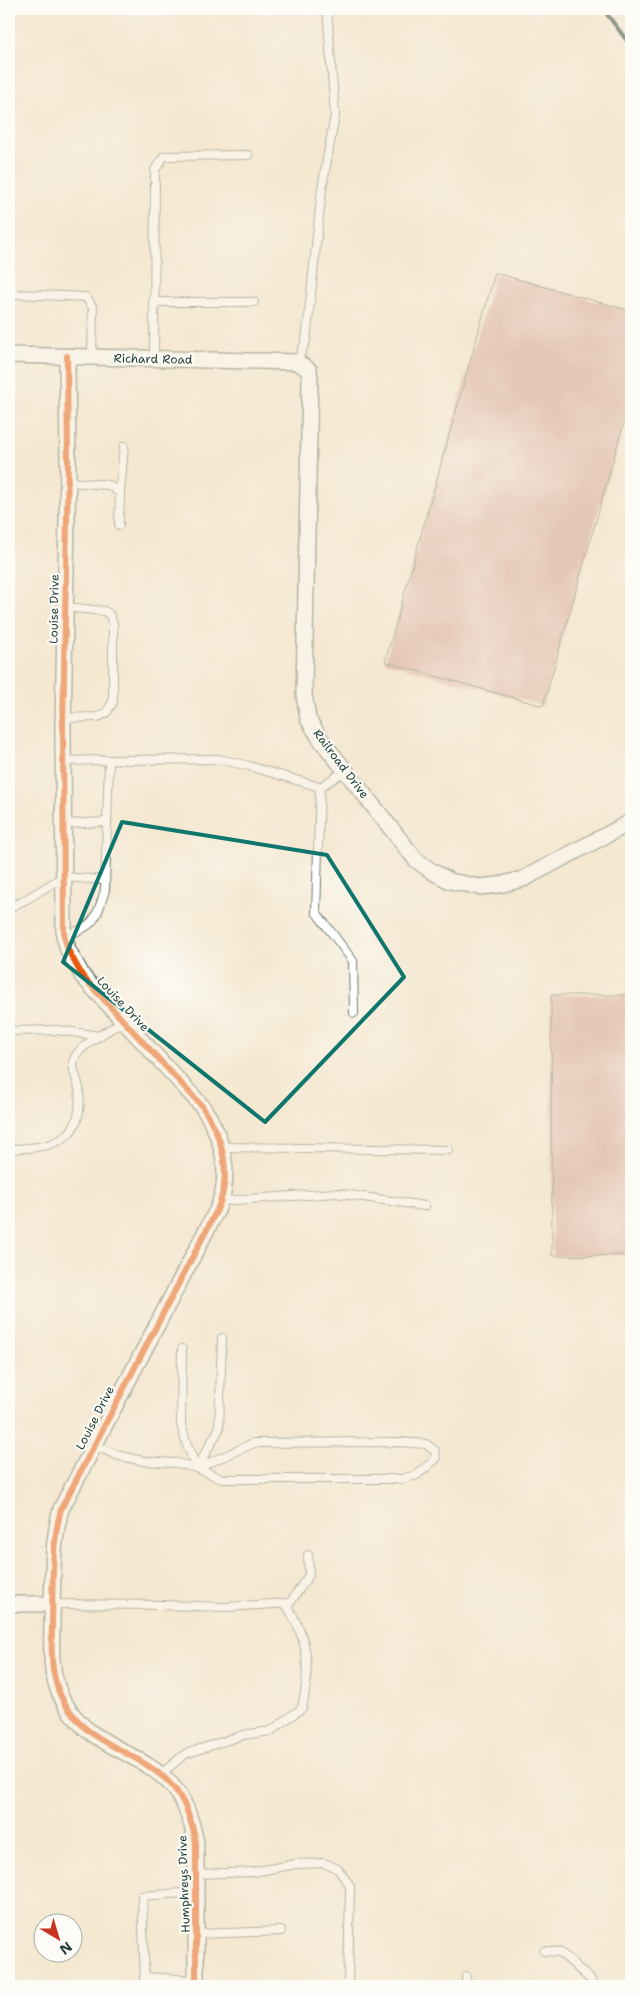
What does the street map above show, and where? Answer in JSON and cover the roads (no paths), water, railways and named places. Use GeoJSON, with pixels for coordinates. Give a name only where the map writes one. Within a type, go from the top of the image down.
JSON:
{"type":"FeatureCollection","features":[{"type":"Feature","properties":{"kind":"street","name":"Richard Road"},"geometry":{"type":"LineString","coordinates":[[9,356],[297,362]]}},
{"type":"Feature","properties":{"kind":"street","name":"Louise Drive"},"geometry":{"type":"LineString","coordinates":[[52,1604],[54,1545],[57,1523],[68,1493],[221,1202],[225,1172],[223,1147],[213,1122],[202,1106],[83,977],[68,950],[64,936],[63,718],[68,482],[67,356]]}},
{"type":"Feature","properties":{"kind":"street","name":"Railroad Drive"},"geometry":{"type":"LineString","coordinates":[[297,362],[309,370],[310,379],[304,694],[308,719],[321,740],[416,860],[450,881],[480,887],[499,886],[523,879],[631,822]]}},
{"type":"Feature","properties":{"kind":"street"},"geometry":{"type":"LineString","coordinates":[[9,1604],[52,1604]]}},
{"type":"Feature","properties":{"kind":"street","name":"Humphreys Drive"},"geometry":{"type":"LineString","coordinates":[[52,1604],[52,1660],[56,1682],[60,1694],[74,1716],[100,1738],[148,1764],[162,1774],[174,1785],[186,1804],[192,1821],[196,1843],[196,1983]]}},
{"type":"Feature","properties":{"kind":"lane"},"geometry":{"type":"LineString","coordinates":[[297,362],[306,341],[322,188],[335,115],[327,9]]}},
{"type":"Feature","properties":{"kind":"lane"},"geometry":{"type":"LineString","coordinates":[[154,359],[155,170],[164,156],[248,155]]}},
{"type":"Feature","properties":{"kind":"lane"},"geometry":{"type":"LineString","coordinates":[[9,300],[15,294],[86,297],[93,308],[92,357]]}},
{"type":"Feature","properties":{"kind":"lane"},"geometry":{"type":"LineString","coordinates":[[153,302],[254,302]]}},
{"type":"Feature","properties":{"kind":"lane"},"geometry":{"type":"LineString","coordinates":[[120,526],[120,493],[124,446]]}},
{"type":"Feature","properties":{"kind":"lane"},"geometry":{"type":"LineString","coordinates":[[68,482],[109,485],[120,493]]}},
{"type":"Feature","properties":{"kind":"lane"},"geometry":{"type":"LineString","coordinates":[[63,718],[98,717],[106,714],[114,702],[113,623],[109,614],[104,611],[65,607]]}},
{"type":"Feature","properties":{"kind":"lane"},"geometry":{"type":"LineString","coordinates":[[63,761],[219,759],[320,787],[345,771]]}},
{"type":"Feature","properties":{"kind":"lane"},"geometry":{"type":"LineString","coordinates":[[64,936],[81,931],[89,926],[99,910],[105,890],[109,760]]}},
{"type":"Feature","properties":{"kind":"lane"},"geometry":{"type":"LineString","coordinates":[[320,787],[316,912],[353,961],[354,1014]]}},
{"type":"Feature","properties":{"kind":"lane"},"geometry":{"type":"LineString","coordinates":[[63,824],[107,822]]}},
{"type":"Feature","properties":{"kind":"lane"},"geometry":{"type":"LineString","coordinates":[[9,908],[26,900],[63,877],[105,880]]}},
{"type":"Feature","properties":{"kind":"lane"},"geometry":{"type":"LineString","coordinates":[[9,1149],[37,1148],[58,1142],[70,1132],[79,1113],[79,1088],[73,1064],[76,1055],[83,1048],[123,1021]]}},
{"type":"Feature","properties":{"kind":"lane"},"geometry":{"type":"LineString","coordinates":[[9,1031],[57,1030],[100,1036]]}},
{"type":"Feature","properties":{"kind":"lane"},"geometry":{"type":"LineString","coordinates":[[223,1147],[449,1150]]}},
{"type":"Feature","properties":{"kind":"lane"},"geometry":{"type":"LineString","coordinates":[[221,1202],[336,1193],[426,1206]]}},
{"type":"Feature","properties":{"kind":"lane"},"geometry":{"type":"LineString","coordinates":[[197,1468],[219,1429],[222,1338]]}},
{"type":"Feature","properties":{"kind":"lane"},"geometry":{"type":"LineString","coordinates":[[182,1349],[181,1424],[187,1446],[197,1468]]}},
{"type":"Feature","properties":{"kind":"lane"},"geometry":{"type":"LineString","coordinates":[[95,1444],[116,1455],[143,1461],[176,1463],[197,1468],[222,1479],[401,1479],[417,1475],[436,1459],[435,1451],[426,1444],[400,1442],[254,1442],[197,1468]]}},
{"type":"Feature","properties":{"kind":"lane"},"geometry":{"type":"LineString","coordinates":[[52,1604],[162,1604],[226,1607],[290,1603],[309,1575],[308,1555]]}},
{"type":"Feature","properties":{"kind":"lane"},"geometry":{"type":"LineString","coordinates":[[162,1774],[185,1754],[243,1735],[271,1731],[302,1708],[308,1684],[304,1640],[295,1618],[285,1603]]}},
{"type":"Feature","properties":{"kind":"lane"},"geometry":{"type":"LineString","coordinates":[[197,1874],[253,1872],[296,1864],[324,1863],[338,1869],[350,1886],[348,1986]]}},
{"type":"Feature","properties":{"kind":"lane"},"geometry":{"type":"LineString","coordinates":[[144,1986],[142,1896],[197,1892]]}},
{"type":"Feature","properties":{"kind":"lane"},"geometry":{"type":"LineString","coordinates":[[197,1934],[281,1931]]}},
{"type":"Feature","properties":{"kind":"lane"},"geometry":{"type":"LineString","coordinates":[[544,1951],[560,1952],[591,1980],[592,1986]]}},
{"type":"Feature","properties":{"kind":"lane"},"geometry":{"type":"LineString","coordinates":[[9,1976],[9,1986]]}},
{"type":"Feature","properties":{"kind":"lane"},"geometry":{"type":"LineString","coordinates":[[466,1976],[466,1986]]}},
{"type":"Feature","properties":{"kind":"lane"},"geometry":{"type":"LineString","coordinates":[[144,1977],[196,1983]]}},
{"type":"Feature","properties":{"kind":"railway"},"geometry":{"type":"LineString","coordinates":[[603,9],[631,46]]}}]}
